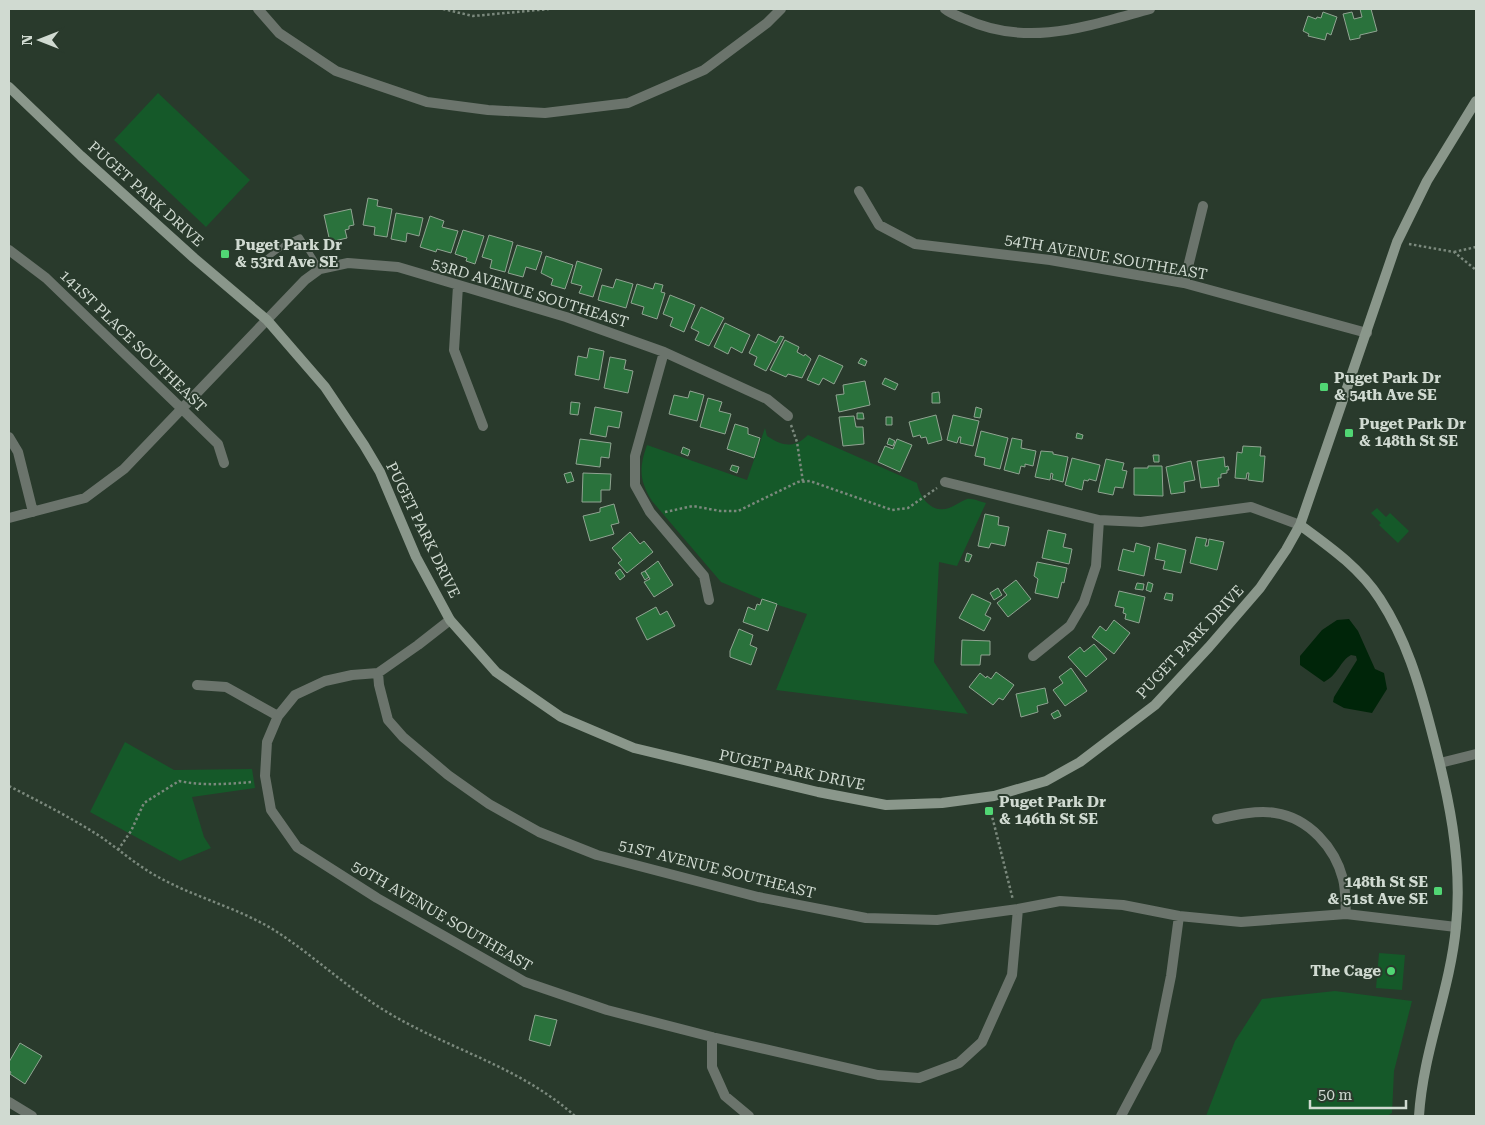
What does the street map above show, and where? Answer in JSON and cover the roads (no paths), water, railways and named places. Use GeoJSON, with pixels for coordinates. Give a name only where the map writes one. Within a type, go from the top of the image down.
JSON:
{"type":"FeatureCollection","features":[{"type":"Feature","properties":{"kind":"street"},"geometry":{"type":"LineString","coordinates":[[258,9],[279,32],[336,71],[428,102],[488,110],[545,113],[628,103],[704,70],[767,23],[781,9]]}},
{"type":"Feature","properties":{"kind":"street"},"geometry":{"type":"LineString","coordinates":[[945,9],[982,27],[1022,34],[1070,31],[1150,9]]}},
{"type":"Feature","properties":{"kind":"street","name":"PUGET PARK DRIVE"},"geometry":{"type":"LineString","coordinates":[[9,87],[172,239],[267,320],[324,387],[380,472],[416,557],[450,620],[496,672],[561,717],[634,748],[818,792],[886,805],[942,803],[988,797],[1046,781],[1080,762],[1155,705],[1260,588],[1286,550],[1300,525],[1397,242],[1427,181],[1476,101]]}},
{"type":"Feature","properties":{"kind":"street","name":"54TH AVENUE SOUTHEAST"},"geometry":{"type":"LineString","coordinates":[[859,192],[879,225],[915,244],[1050,260],[1184,283],[1367,333]]}},
{"type":"Feature","properties":{"kind":"street"},"geometry":{"type":"LineString","coordinates":[[1184,283],[1204,206]]}},
{"type":"Feature","properties":{"kind":"street","name":"141ST PLACE SOUTHEAST"},"geometry":{"type":"LineString","coordinates":[[9,250],[46,278],[218,444],[224,463]]}},
{"type":"Feature","properties":{"kind":"street","name":"53RD AVENUE SOUTHEAST"},"geometry":{"type":"LineString","coordinates":[[267,320],[305,280],[320,269],[348,263],[398,267],[566,317],[664,352],[767,400],[788,416]]}},
{"type":"Feature","properties":{"kind":"street"},"geometry":{"type":"LineString","coordinates":[[458,286],[454,350],[483,426]]}},
{"type":"Feature","properties":{"kind":"street"},"geometry":{"type":"LineString","coordinates":[[9,518],[85,498],[124,470],[267,320]]}},
{"type":"Feature","properties":{"kind":"street"},"geometry":{"type":"LineString","coordinates":[[664,352],[635,456],[635,485],[654,516],[704,576],[709,600]]}},
{"type":"Feature","properties":{"kind":"street"},"geometry":{"type":"LineString","coordinates":[[9,437],[18,452],[33,512]]}},
{"type":"Feature","properties":{"kind":"street"},"geometry":{"type":"LineString","coordinates":[[945,482],[1100,520],[1141,522],[1251,508],[1300,525],[1337,552],[1357,571],[1379,597],[1398,629],[1410,656],[1449,800],[1455,844],[1456,927],[1448,977],[1430,1043],[1421,1092],[1419,1116]]}},
{"type":"Feature","properties":{"kind":"street"},"geometry":{"type":"LineString","coordinates":[[1033,656],[1070,626],[1084,602],[1096,566],[1100,520]]}},
{"type":"Feature","properties":{"kind":"street"},"geometry":{"type":"LineString","coordinates":[[378,673],[450,620]]}},
{"type":"Feature","properties":{"kind":"street","name":"50TH AVENUE SOUTHEAST"},"geometry":{"type":"LineString","coordinates":[[378,673],[352,675],[324,681],[295,695],[278,716],[266,742],[265,776],[271,810],[297,847],[376,898],[525,982],[607,1010],[712,1037],[878,1075],[919,1078],[959,1063],[982,1042],[1012,975],[1017,909]]}},
{"type":"Feature","properties":{"kind":"street","name":"51ST AVENUE SOUTHEAST"},"geometry":{"type":"LineString","coordinates":[[378,673],[388,720],[402,737],[448,776],[489,804],[538,832],[596,855],[758,897],[866,918],[937,920],[1060,901],[1123,905],[1179,916],[1241,922],[1346,914],[1456,927]]}},
{"type":"Feature","properties":{"kind":"street"},"geometry":{"type":"LineString","coordinates":[[198,684],[226,687],[278,716]]}},
{"type":"Feature","properties":{"kind":"street"},"geometry":{"type":"LineString","coordinates":[[1440,763],[1476,754]]}},
{"type":"Feature","properties":{"kind":"street"},"geometry":{"type":"LineString","coordinates":[[1217,819],[1243,814],[1275,813],[1304,824],[1331,849],[1344,880],[1346,914]]}},
{"type":"Feature","properties":{"kind":"street"},"geometry":{"type":"LineString","coordinates":[[1121,1116],[1156,1050],[1171,976],[1179,916]]}},
{"type":"Feature","properties":{"kind":"street"},"geometry":{"type":"LineString","coordinates":[[712,1037],[712,1067],[725,1096],[748,1116]]}},
{"type":"Feature","properties":{"kind":"street"},"geometry":{"type":"LineString","coordinates":[[9,1102],[32,1116]]}},
{"type":"Feature","properties":{"kind":"lane"},"geometry":{"type":"LineString","coordinates":[[259,264],[287,242],[300,237],[320,269]]}},
{"type":"Feature","properties":{"kind":"place","name":"Puget Park Dr & 53rd Ave SE"},"geometry":{"type":"Point","coordinates":[225,254]}},
{"type":"Feature","properties":{"kind":"place","name":"Puget Park Dr & 54th Ave SE"},"geometry":{"type":"Point","coordinates":[1324,387]}},
{"type":"Feature","properties":{"kind":"place","name":"Puget Park Dr & 148th St SE"},"geometry":{"type":"Point","coordinates":[1349,433]}},
{"type":"Feature","properties":{"kind":"place","name":"Puget Park Dr & 146th St SE"},"geometry":{"type":"Point","coordinates":[989,811]}},
{"type":"Feature","properties":{"kind":"place","name":"148th St SE & 51st Ave SE"},"geometry":{"type":"Point","coordinates":[1438,891]}},
{"type":"Feature","properties":{"kind":"place","name":"The Cage"},"geometry":{"type":"Point","coordinates":[1391,971]}}]}
